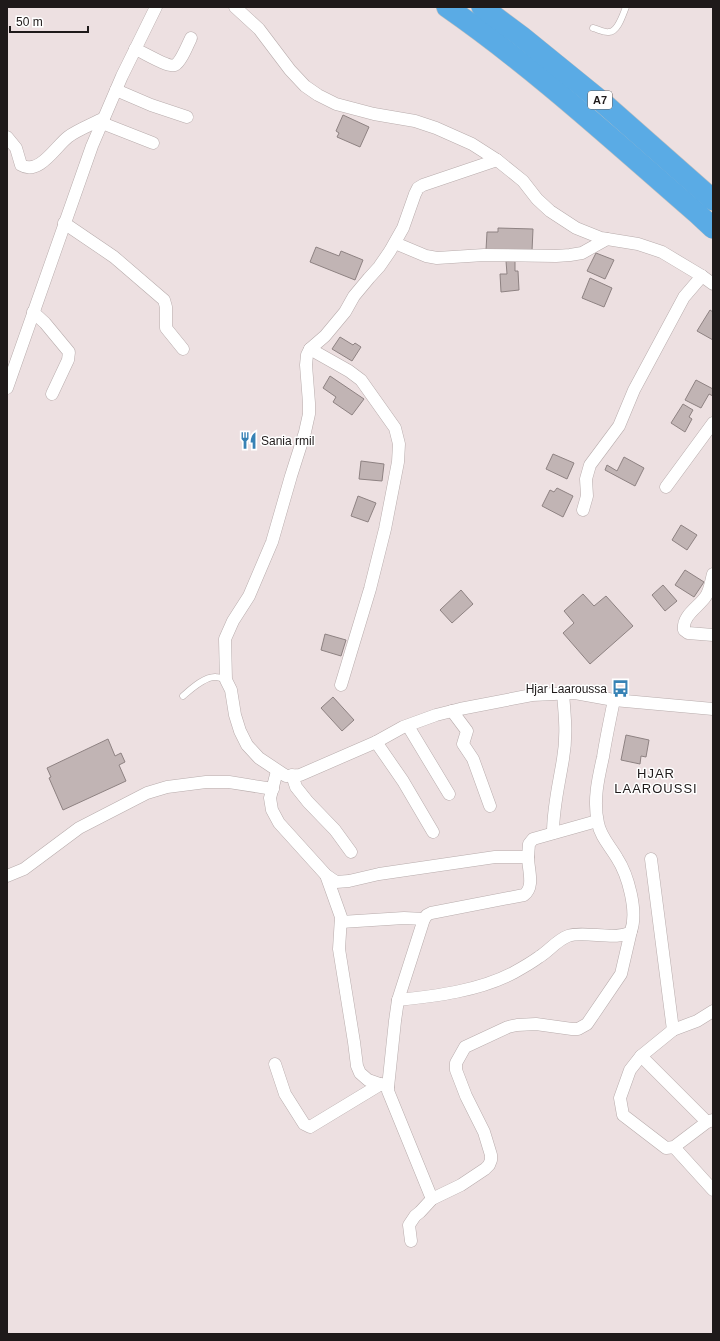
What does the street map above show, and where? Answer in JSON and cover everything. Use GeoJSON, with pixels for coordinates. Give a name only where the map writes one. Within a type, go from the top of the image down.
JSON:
{"type":"FeatureCollection","features":[{"type":"Feature","properties":{"kind":"highway","name":"A7"},"geometry":{"type":"LineString","coordinates":[[447,7],[481,31],[538,76],[713,228]]}},
{"type":"Feature","properties":{"kind":"highway","name":"A7"},"geometry":{"type":"LineString","coordinates":[[482,7],[522,37],[602,102],[713,200]]}},
{"type":"Feature","properties":{"kind":"street"},"geometry":{"type":"LineString","coordinates":[[8,380],[81,174],[116,90],[156,7]]}},
{"type":"Feature","properties":{"kind":"street"},"geometry":{"type":"LineString","coordinates":[[236,7],[259,29],[290,70],[305,86],[318,95],[336,104],[436,128],[472,144],[497,160],[523,182],[537,199],[550,211],[576,228],[607,239],[638,244],[662,252],[713,284]]}},
{"type":"Feature","properties":{"kind":"street"},"geometry":{"type":"LineString","coordinates":[[135,49],[171,66],[175,65],[179,61],[191,38]]}},
{"type":"Feature","properties":{"kind":"street"},"geometry":{"type":"LineString","coordinates":[[116,90],[151,105],[187,117]]}},
{"type":"Feature","properties":{"kind":"street"},"geometry":{"type":"LineString","coordinates":[[7,137],[16,148],[21,165],[30,168],[36,167],[46,159],[70,135],[103,121],[153,143]]}},
{"type":"Feature","properties":{"kind":"street"},"geometry":{"type":"LineString","coordinates":[[497,160],[430,182],[418,188],[403,228],[379,267],[354,296],[345,312],[325,336],[310,349],[306,360],[309,403],[306,432],[291,476],[272,542],[249,596],[233,621],[225,639],[226,680],[231,690],[235,714],[240,731],[247,745],[259,758],[286,776],[300,774],[376,742],[408,726],[452,711],[532,695],[575,693],[614,700],[713,709]]}},
{"type":"Feature","properties":{"kind":"street"},"geometry":{"type":"LineString","coordinates":[[64,223],[114,257],[164,300],[166,307],[166,328],[183,349]]}},
{"type":"Feature","properties":{"kind":"street"},"geometry":{"type":"LineString","coordinates":[[395,243],[426,256],[437,258],[484,255],[556,256],[582,253],[607,239]]}},
{"type":"Feature","properties":{"kind":"street"},"geometry":{"type":"LineString","coordinates":[[583,510],[586,496],[586,479],[590,465],[619,426],[634,390],[684,297],[702,276]]}},
{"type":"Feature","properties":{"kind":"street"},"geometry":{"type":"LineString","coordinates":[[33,312],[45,323],[69,352],[68,360],[52,394]]}},
{"type":"Feature","properties":{"kind":"street"},"geometry":{"type":"LineString","coordinates":[[310,349],[349,371],[361,380],[395,428],[399,444],[398,462],[385,529],[370,589],[341,685]]}},
{"type":"Feature","properties":{"kind":"street"},"geometry":{"type":"LineString","coordinates":[[666,487],[713,423]]}},
{"type":"Feature","properties":{"kind":"street"},"geometry":{"type":"LineString","coordinates":[[713,574],[707,594],[683,624],[684,630],[688,633],[713,635]]}},
{"type":"Feature","properties":{"kind":"street"},"geometry":{"type":"LineString","coordinates":[[553,833],[553,815],[565,738],[563,694]]}},
{"type":"Feature","properties":{"kind":"street"},"geometry":{"type":"LineString","coordinates":[[411,1241],[409,1230],[411,1221],[432,1199],[461,1185],[484,1169],[491,1160],[491,1155],[484,1132],[466,1096],[456,1070],[456,1063],[465,1047],[508,1027],[517,1025],[536,1024],[572,1029],[582,1028],[587,1024],[621,974],[633,921],[631,891],[617,858],[605,841],[597,821],[595,799],[614,700]]}},
{"type":"Feature","properties":{"kind":"street"},"geometry":{"type":"LineString","coordinates":[[452,711],[467,731],[463,744],[473,759],[490,806]]}},
{"type":"Feature","properties":{"kind":"street"},"geometry":{"type":"LineString","coordinates":[[408,726],[449,794]]}},
{"type":"Feature","properties":{"kind":"street"},"geometry":{"type":"LineString","coordinates":[[376,742],[403,781],[433,832]]}},
{"type":"Feature","properties":{"kind":"street"},"geometry":{"type":"LineString","coordinates":[[277,771],[270,798],[272,810],[279,823],[326,875],[336,882],[471,860],[495,857],[528,857]]}},
{"type":"Feature","properties":{"kind":"street"},"geometry":{"type":"LineString","coordinates":[[292,775],[296,787],[335,830],[351,852]]}},
{"type":"Feature","properties":{"kind":"street"},"geometry":{"type":"LineString","coordinates":[[7,876],[24,869],[79,828],[147,793],[167,787],[206,782],[229,782],[273,789]]}},
{"type":"Feature","properties":{"kind":"street"},"geometry":{"type":"LineString","coordinates":[[384,1086],[398,1000],[424,919],[427,915],[524,895],[528,892],[530,886],[528,857],[529,844],[531,840],[540,836],[597,821]]}},
{"type":"Feature","properties":{"kind":"street"},"geometry":{"type":"LineString","coordinates":[[651,859],[673,1030]]}},
{"type":"Feature","properties":{"kind":"street"},"geometry":{"type":"LineString","coordinates":[[326,875],[342,917],[339,949],[357,1066],[360,1073],[368,1080],[384,1086],[388,1091],[432,1199]]}},
{"type":"Feature","properties":{"kind":"street"},"geometry":{"type":"LineString","coordinates":[[341,922],[404,918],[424,919]]}},
{"type":"Feature","properties":{"kind":"street"},"geometry":{"type":"LineString","coordinates":[[398,1000],[436,996],[497,980],[540,957],[554,944],[569,935],[623,936],[631,931]]}},
{"type":"Feature","properties":{"kind":"street"},"geometry":{"type":"LineString","coordinates":[[641,1056],[710,1121],[674,1147],[666,1148],[624,1115],[620,1098],[630,1070],[641,1056],[673,1030],[697,1021],[713,1011]]}},
{"type":"Feature","properties":{"kind":"street"},"geometry":{"type":"LineString","coordinates":[[275,1064],[285,1094],[304,1124],[310,1128],[384,1086]]}},
{"type":"Feature","properties":{"kind":"street"},"geometry":{"type":"LineString","coordinates":[[674,1147],[713,1190]]}},
{"type":"Feature","properties":{"kind":"lane"},"geometry":{"type":"LineString","coordinates":[[593,28],[607,32],[611,32],[616,29],[626,7]]}},
{"type":"Feature","properties":{"kind":"lane"},"geometry":{"type":"LineString","coordinates":[[183,696],[196,685],[209,678],[216,677],[226,680]]}},
{"type":"Feature","properties":{"kind":"building"},"geometry":{"type":"Polygon","coordinates":[[[343,115],[369,127],[360,147],[337,137],[339,133],[336,131],[343,115]]]}},
{"type":"Feature","properties":{"kind":"building"},"geometry":{"type":"Polygon","coordinates":[[[498,228],[533,229],[532,251],[486,250],[487,232],[498,232],[498,228]]]}},
{"type":"Feature","properties":{"kind":"building"},"geometry":{"type":"Polygon","coordinates":[[[316,247],[339,256],[341,251],[363,260],[355,280],[310,262],[316,247]]]}},
{"type":"Feature","properties":{"kind":"building"},"geometry":{"type":"Polygon","coordinates":[[[596,253],[614,260],[605,279],[587,271],[596,253]]]}},
{"type":"Feature","properties":{"kind":"building"},"geometry":{"type":"Polygon","coordinates":[[[506,261],[515,261],[515,271],[518,271],[519,290],[501,292],[500,274],[507,274],[506,261]]]}},
{"type":"Feature","properties":{"kind":"building"},"geometry":{"type":"Polygon","coordinates":[[[590,278],[612,288],[604,307],[582,298],[590,278]]]}},
{"type":"Feature","properties":{"kind":"building"},"geometry":{"type":"Polygon","coordinates":[[[710,310],[713,312],[713,340],[697,331],[710,310]]]}},
{"type":"Feature","properties":{"kind":"building"},"geometry":{"type":"Polygon","coordinates":[[[340,337],[353,345],[355,343],[361,347],[352,361],[332,349],[340,337]]]}},
{"type":"Feature","properties":{"kind":"building"},"geometry":{"type":"Polygon","coordinates":[[[330,376],[364,399],[352,415],[333,402],[336,397],[323,388],[330,376]]]}},
{"type":"Feature","properties":{"kind":"building"},"geometry":{"type":"Polygon","coordinates":[[[696,380],[713,389],[713,396],[709,394],[701,408],[685,400],[696,380]]]}},
{"type":"Feature","properties":{"kind":"building"},"geometry":{"type":"Polygon","coordinates":[[[683,404],[693,410],[689,417],[692,419],[685,432],[671,423],[683,404]]]}},
{"type":"Feature","properties":{"kind":"building"},"geometry":{"type":"Polygon","coordinates":[[[553,454],[574,463],[567,479],[546,469],[553,454]]]}},
{"type":"Feature","properties":{"kind":"building"},"geometry":{"type":"Polygon","coordinates":[[[624,457],[644,468],[635,486],[605,470],[607,465],[617,471],[624,457]]]}},
{"type":"Feature","properties":{"kind":"building"},"geometry":{"type":"Polygon","coordinates":[[[361,461],[384,464],[382,481],[359,479],[361,461]]]}},
{"type":"Feature","properties":{"kind":"building"},"geometry":{"type":"Polygon","coordinates":[[[557,488],[573,496],[563,517],[542,506],[550,490],[554,492],[557,488]]]}},
{"type":"Feature","properties":{"kind":"building"},"geometry":{"type":"Polygon","coordinates":[[[358,496],[376,503],[368,522],[351,516],[358,496]]]}},
{"type":"Feature","properties":{"kind":"building"},"geometry":{"type":"Polygon","coordinates":[[[681,525],[697,535],[687,550],[672,540],[681,525]]]}},
{"type":"Feature","properties":{"kind":"building"},"geometry":{"type":"Polygon","coordinates":[[[685,570],[704,582],[694,597],[675,585],[685,570]]]}},
{"type":"Feature","properties":{"kind":"building"},"geometry":{"type":"Polygon","coordinates":[[[663,585],[677,601],[665,611],[652,595],[663,585]]]}},
{"type":"Feature","properties":{"kind":"building"},"geometry":{"type":"Polygon","coordinates":[[[461,590],[473,604],[452,623],[440,610],[461,590]]]}},
{"type":"Feature","properties":{"kind":"building"},"geometry":{"type":"Polygon","coordinates":[[[583,594],[594,606],[606,596],[633,626],[590,664],[563,633],[574,623],[564,611],[583,594]]]}},
{"type":"Feature","properties":{"kind":"building"},"geometry":{"type":"Polygon","coordinates":[[[325,634],[346,640],[341,656],[321,650],[325,634]]]}},
{"type":"Feature","properties":{"kind":"building"},"geometry":{"type":"Polygon","coordinates":[[[333,697],[354,720],[342,731],[321,708],[333,697]]]}},
{"type":"Feature","properties":{"kind":"building"},"geometry":{"type":"Polygon","coordinates":[[[626,735],[649,740],[646,757],[641,756],[640,764],[621,760],[626,735]]]}},
{"type":"Feature","properties":{"kind":"building"},"geometry":{"type":"Polygon","coordinates":[[[108,739],[115,756],[121,753],[125,762],[119,765],[126,781],[63,810],[49,778],[51,777],[47,768],[108,739]]]}},
{"type":"Feature","properties":{"kind":"place","name":"Sania rmil"},"geometry":{"type":"Point","coordinates":[248,441]}},
{"type":"Feature","properties":{"kind":"place","name":"Hjar Laaroussa"},"geometry":{"type":"Point","coordinates":[620,689]}},
{"type":"Feature","properties":{"kind":"district","name":"HJAR LAAROUSSI"},"geometry":{"type":"Point","coordinates":[656,780]}}]}
